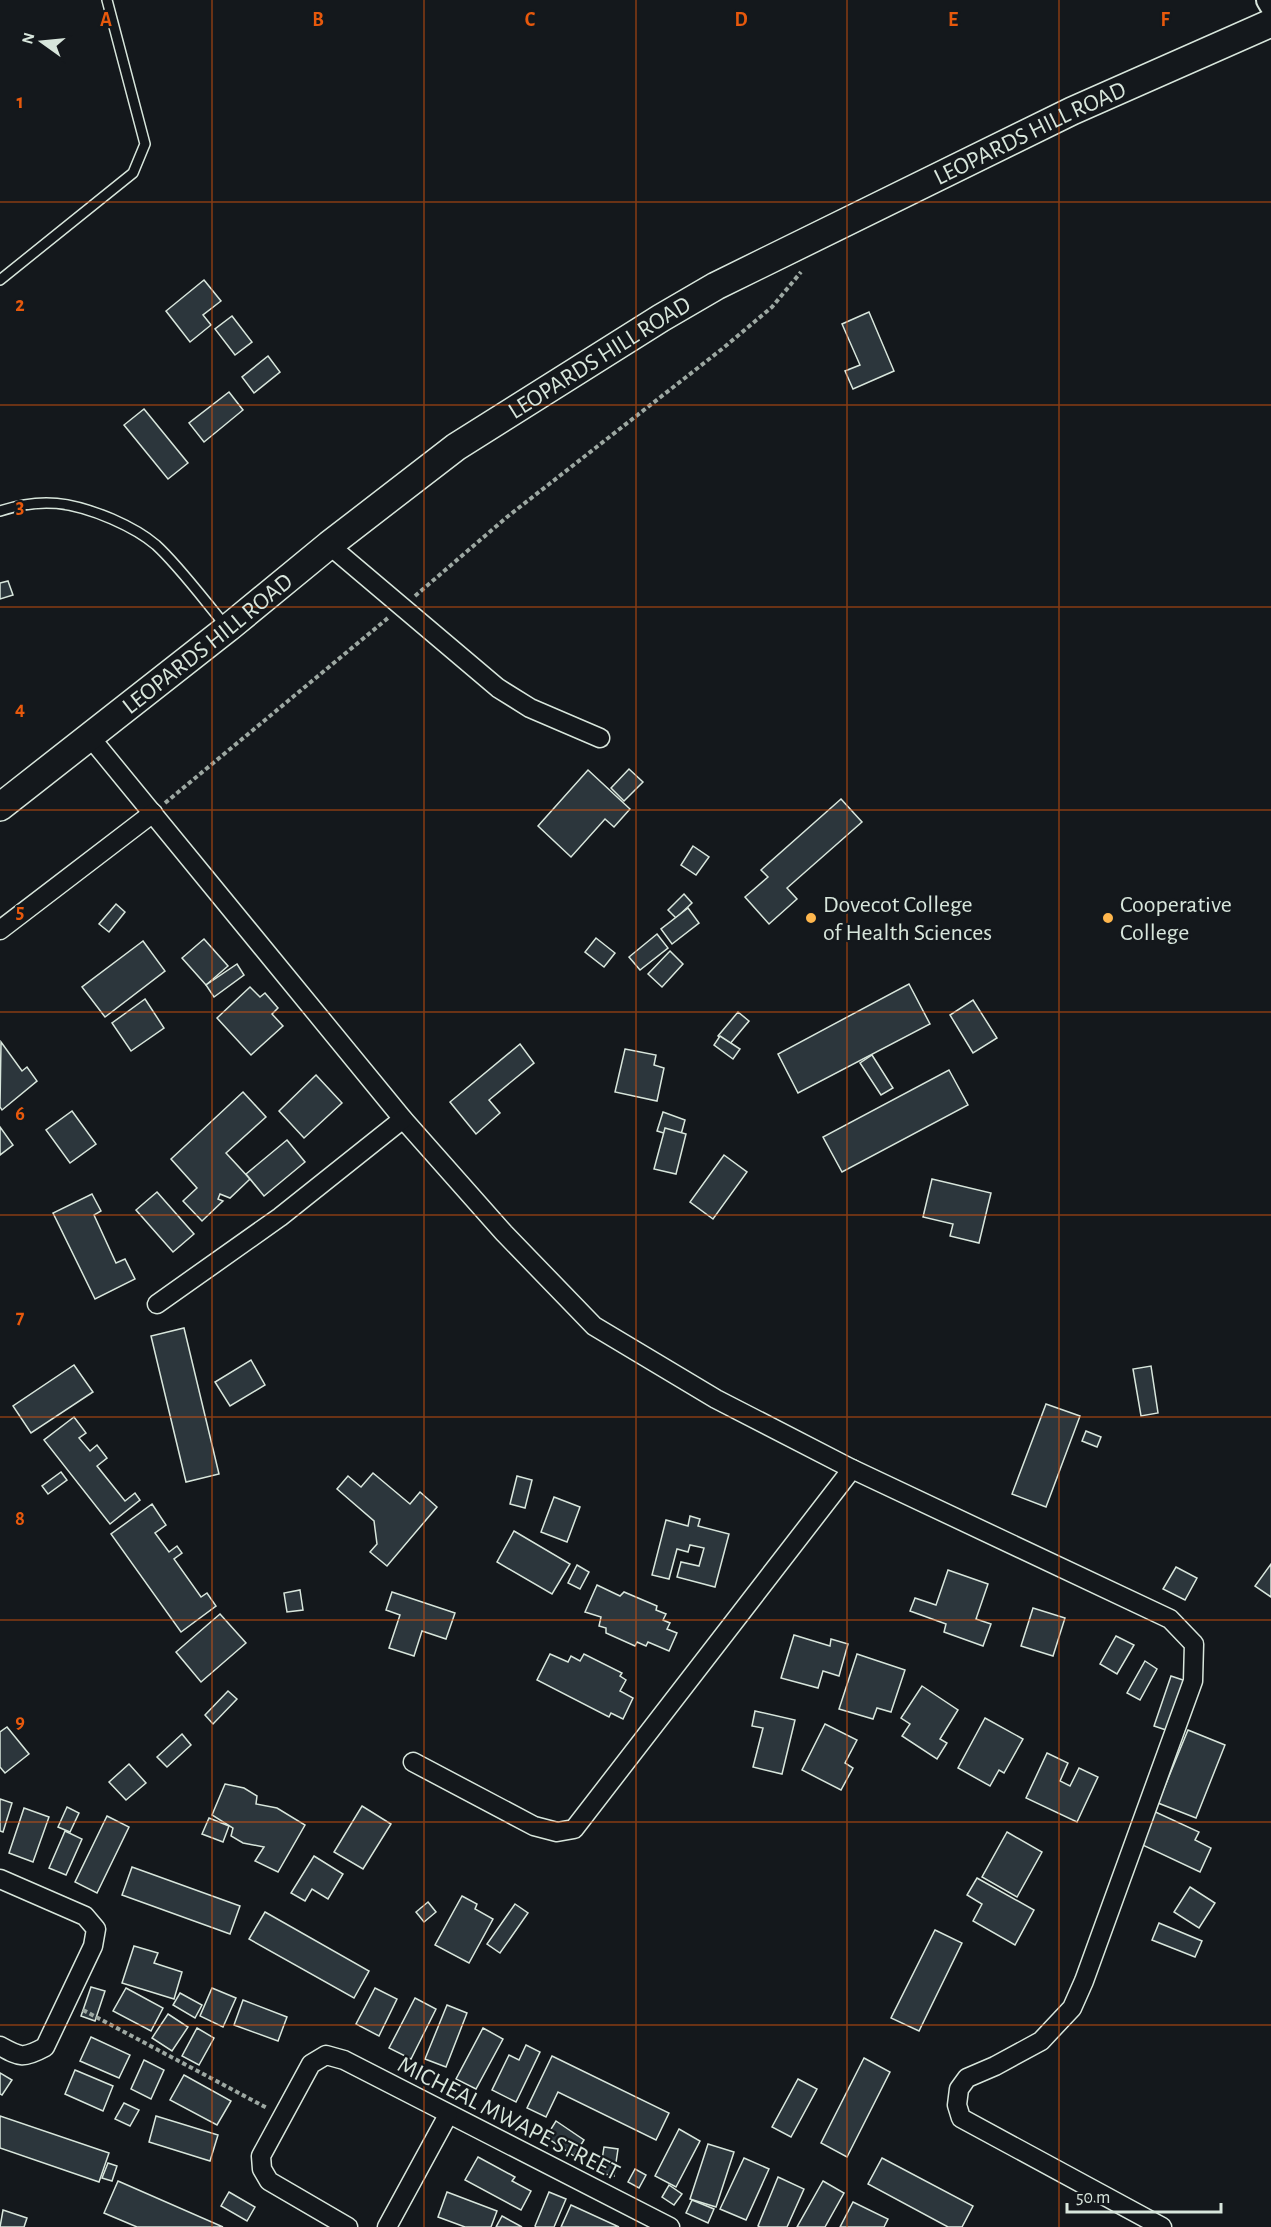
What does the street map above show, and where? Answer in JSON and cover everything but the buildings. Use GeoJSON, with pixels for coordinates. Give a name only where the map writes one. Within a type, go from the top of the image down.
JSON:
{"type":"FeatureCollection","features":[{"type":"Feature","properties":{"kind":"main road","name":"LEOPARDS HILL ROAD"},"geometry":{"type":"LineString","coordinates":[[0,807],[456,447],[661,318],[716,286],[1072,111],[1271,23]]}},
{"type":"Feature","properties":{"kind":"street"},"geometry":{"type":"LineString","coordinates":[[1268,0],[1271,5]]}},
{"type":"Feature","properties":{"kind":"street"},"geometry":{"type":"LineString","coordinates":[[329,545],[498,688],[530,708],[600,738]]}},
{"type":"Feature","properties":{"kind":"street"},"geometry":{"type":"LineString","coordinates":[[90,737],[403,1119],[504,1233],[594,1326],[716,1400],[852,1470],[1170,1619],[1194,1644],[1193,1681],[1084,1981],[1072,2008],[1041,2041],[967,2078],[959,2089],[957,2105],[961,2118],[1162,2227]]}},
{"type":"Feature","properties":{"kind":"street"},"geometry":{"type":"LineString","coordinates":[[0,930],[153,813]]}},
{"type":"Feature","properties":{"kind":"street"},"geometry":{"type":"LineString","coordinates":[[157,1304],[280,1217],[403,1119]]}},
{"type":"Feature","properties":{"kind":"street"},"geometry":{"type":"LineString","coordinates":[[413,1762],[534,1826],[556,1832],[574,1829],[852,1470]]}},
{"type":"Feature","properties":{"kind":"street"},"geometry":{"type":"LineString","coordinates":[[0,1879],[85,1916],[96,1929],[93,1946],[45,2047],[35,2053],[19,2056],[0,2046]]}},
{"type":"Feature","properties":{"kind":"street","name":"MICHEAL MWAPE STREET"},"geometry":{"type":"LineString","coordinates":[[282,2116],[311,2064],[326,2055],[344,2060],[662,2225]]}},
{"type":"Feature","properties":{"kind":"street"},"geometry":{"type":"LineString","coordinates":[[387,2227],[448,2115]]}},
{"type":"Feature","properties":{"kind":"street"},"geometry":{"type":"LineString","coordinates":[[282,2116],[261,2156],[261,2169],[268,2181],[348,2227]]}},
{"type":"Feature","properties":{"kind":"lane"},"geometry":{"type":"LineString","coordinates":[[0,280],[133,173],[145,144],[107,0]]}},
{"type":"Feature","properties":{"kind":"lane"},"geometry":{"type":"LineString","coordinates":[[0,511],[47,502],[76,505],[137,530],[157,546],[228,628]]}},
{"type":"Feature","properties":{"kind":"path"},"geometry":{"type":"LineString","coordinates":[[153,813],[507,517],[722,349],[772,307],[803,268]]}},
{"type":"Feature","properties":{"kind":"path"},"geometry":{"type":"LineString","coordinates":[[66,2002],[282,2116]]}},
{"type":"Feature","properties":{"kind":"place","name":"Dovecot College of Health Sciences"},"geometry":{"type":"Point","coordinates":[811,918]}},
{"type":"Feature","properties":{"kind":"place","name":"Cooperative College"},"geometry":{"type":"Point","coordinates":[1108,918]}}]}
